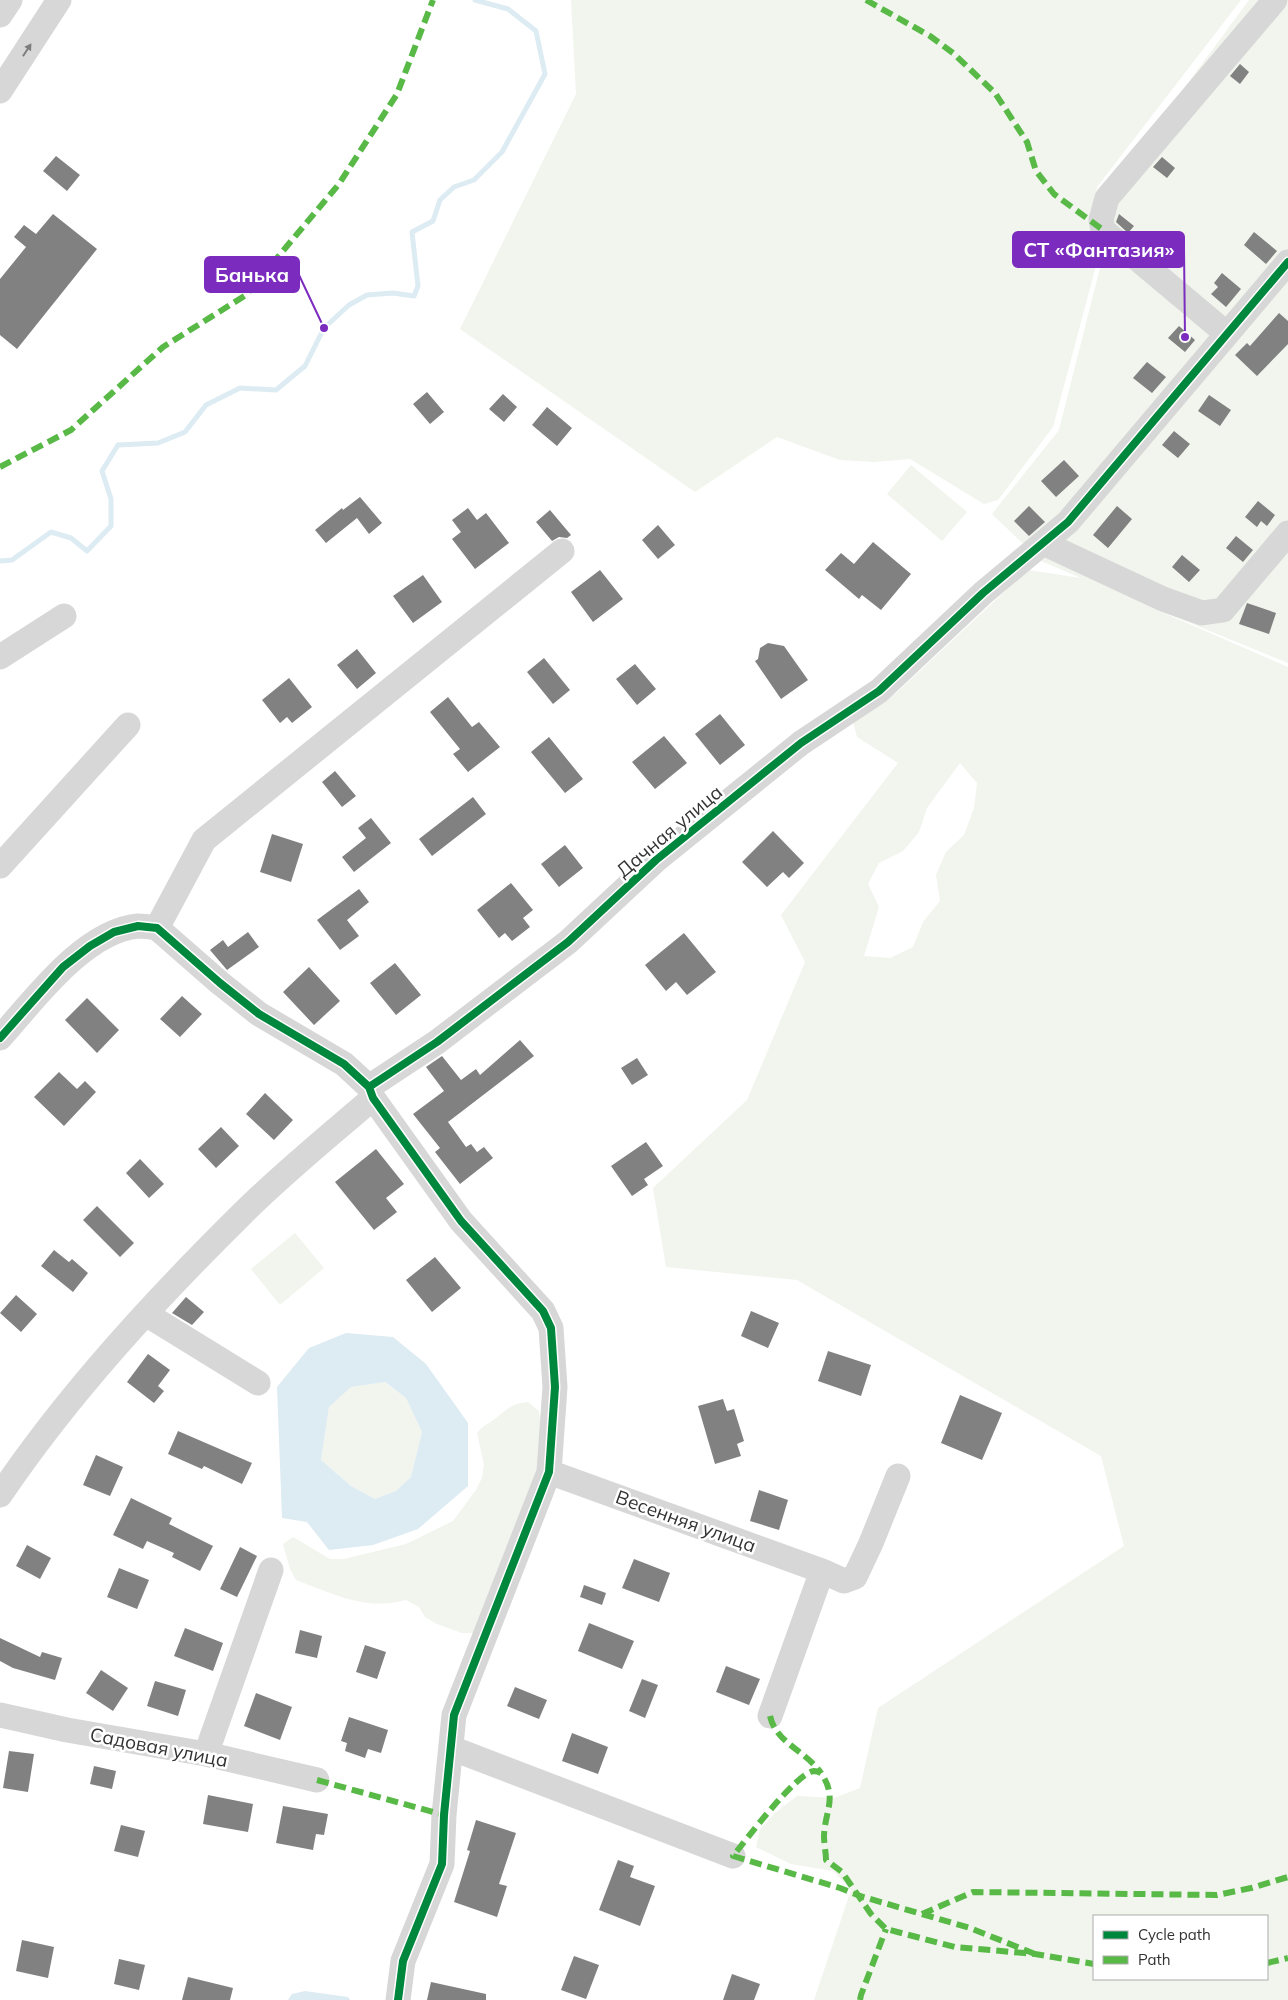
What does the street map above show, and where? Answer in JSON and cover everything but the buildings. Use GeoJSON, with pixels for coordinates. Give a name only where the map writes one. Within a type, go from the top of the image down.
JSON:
{"type":"FeatureCollection","features":[{"type":"Feature","properties":{"kind":"street"},"geometry":{"type":"LineString","coordinates":[[0,15],[10,0]]}},
{"type":"Feature","properties":{"kind":"street"},"geometry":{"type":"LineString","coordinates":[[0,91],[59,0]]}},
{"type":"Feature","properties":{"kind":"street"},"geometry":{"type":"LineString","coordinates":[[1228,334],[1103,230],[1101,220],[1107,198],[1275,0]]}},
{"type":"Feature","properties":{"kind":"street","name":"Дачная улица"},"geometry":{"type":"LineString","coordinates":[[0,1495],[24,1459],[80,1389],[146,1314],[243,1213],[371,1093],[568,942],[656,860],[801,743],[878,691],[984,593],[1068,522],[1288,262]]}},
{"type":"Feature","properties":{"kind":"street"},"geometry":{"type":"LineString","coordinates":[[1043,543],[1202,614],[1223,610],[1288,533]]}},
{"type":"Feature","properties":{"kind":"street"},"geometry":{"type":"LineString","coordinates":[[158,928],[204,840],[562,551]]}},
{"type":"Feature","properties":{"kind":"street"},"geometry":{"type":"LineString","coordinates":[[0,657],[64,616]]}},
{"type":"Feature","properties":{"kind":"street"},"geometry":{"type":"LineString","coordinates":[[1,863],[128,725]]}},
{"type":"Feature","properties":{"kind":"street"},"geometry":{"type":"LineString","coordinates":[[0,1038],[63,967],[90,946],[114,932],[138,926],[158,928],[220,983],[259,1014],[344,1064],[371,1093],[461,1221],[543,1311],[551,1328],[555,1388],[549,1472],[454,1715],[442,1864],[403,1961],[398,2000]]}},
{"type":"Feature","properties":{"kind":"street"},"geometry":{"type":"LineString","coordinates":[[146,1314],[258,1383]]}},
{"type":"Feature","properties":{"kind":"street","name":"Весенняя улица"},"geometry":{"type":"LineString","coordinates":[[549,1472],[822,1571],[844,1581],[855,1577],[898,1476]]}},
{"type":"Feature","properties":{"kind":"street"},"geometry":{"type":"LineString","coordinates":[[206,1754],[271,1570]]}},
{"type":"Feature","properties":{"kind":"street"},"geometry":{"type":"LineString","coordinates":[[770,1716],[822,1571]]}},
{"type":"Feature","properties":{"kind":"street","name":"Садовая улица"},"geometry":{"type":"LineString","coordinates":[[0,1715],[67,1730],[206,1754],[317,1780]]}},
{"type":"Feature","properties":{"kind":"street"},"geometry":{"type":"LineString","coordinates":[[451,1748],[733,1856]]}},
{"type":"Feature","properties":{"kind":"shaded area"},"geometry":{"type":"Polygon","coordinates":[[[571,0],[1241,0],[1097,187],[1091,225],[1101,247],[1053,427],[998,500],[984,504],[910,459],[874,462],[840,460],[777,437],[695,492],[460,329],[576,94],[571,0]]]}},
{"type":"Feature","properties":{"kind":"shaded area"},"geometry":{"type":"Polygon","coordinates":[[[1249,0],[1288,0],[1288,663],[1134,600],[1288,667],[1288,2000],[814,2000],[851,1890],[833,1871],[791,1864],[756,1847],[760,1829],[775,1813],[797,1796],[834,1798],[860,1788],[878,1708],[1124,1546],[1101,1456],[797,1280],[666,1267],[653,1188],[747,1100],[805,962],[781,915],[898,763],[857,737],[852,718],[895,694],[1028,570],[1081,578],[1041,561],[992,514],[1059,430],[1106,244],[1104,197],[1249,0]],[[960,763],[927,808],[919,832],[903,851],[879,863],[868,884],[879,907],[864,956],[890,958],[913,947],[923,922],[940,901],[936,875],[946,852],[964,835],[974,808],[977,783],[960,763]]]}},
{"type":"Feature","properties":{"kind":"shaded area"},"geometry":{"type":"Polygon","coordinates":[[[911,465],[967,512],[942,541],[887,494],[911,465]]]}},
{"type":"Feature","properties":{"kind":"shaded area"},"geometry":{"type":"Polygon","coordinates":[[[295,1233],[324,1268],[280,1305],[251,1269],[295,1233]]]}},
{"type":"Feature","properties":{"kind":"shaded area"},"geometry":{"type":"Polygon","coordinates":[[[346,1333],[393,1337],[426,1364],[468,1423],[468,1486],[418,1529],[373,1545],[329,1550],[307,1522],[282,1518],[277,1387],[309,1348],[346,1333]],[[385,1382],[351,1387],[329,1407],[321,1460],[351,1486],[375,1499],[396,1491],[411,1477],[422,1432],[406,1398],[385,1382]]]}},
{"type":"Feature","properties":{"kind":"shaded area"},"geometry":{"type":"Polygon","coordinates":[[[384,1382],[406,1398],[422,1432],[411,1477],[396,1491],[375,1499],[351,1486],[321,1460],[329,1407],[351,1387],[384,1382]]]}},
{"type":"Feature","properties":{"kind":"shaded area"},"geometry":{"type":"Polygon","coordinates":[[[528,1402],[539,1411],[541,1427],[539,1473],[475,1633],[462,1633],[437,1624],[425,1617],[419,1607],[406,1600],[391,1603],[363,1602],[296,1580],[290,1569],[283,1544],[293,1537],[330,1559],[344,1559],[406,1544],[453,1521],[476,1490],[482,1478],[484,1465],[477,1433],[511,1407],[528,1402]]]}},
{"type":"Feature","properties":{"kind":"shaded area"},"geometry":{"type":"Polygon","coordinates":[[[305,1991],[348,1997],[350,2000],[288,2000],[292,1994],[305,1991]]]}},
{"type":"Feature","properties":{"kind":"waterway"},"geometry":{"type":"LineString","coordinates":[[0,561],[12,560],[51,532],[71,538],[87,551],[111,526],[111,499],[102,471],[118,445],[158,443],[185,432],[206,405],[240,388],[276,390],[305,366],[324,328],[349,305],[367,295],[393,293],[414,296],[418,286],[412,232],[433,221],[440,200],[454,187],[474,180],[502,152],[545,74],[536,31],[508,9],[475,0]]}},
{"type":"Feature","properties":{"kind":"marked path"},"geometry":{"type":"LineString","coordinates":[[0,467],[71,430],[163,347],[246,295],[339,184],[397,94],[433,0]]}},
{"type":"Feature","properties":{"kind":"marked path"},"geometry":{"type":"LineString","coordinates":[[866,0],[930,36],[953,53],[995,93],[1027,142],[1036,171],[1054,194],[1103,230]]}},
{"type":"Feature","properties":{"kind":"marked path"},"geometry":{"type":"LineString","coordinates":[[770,1716],[778,1733],[815,1765],[821,1773]]}},
{"type":"Feature","properties":{"kind":"marked path"},"geometry":{"type":"LineString","coordinates":[[814,1771],[821,1773],[826,1782],[830,1797],[824,1836],[826,1860],[842,1872],[858,1895],[733,1856],[784,1795],[796,1783],[814,1771]]}},
{"type":"Feature","properties":{"kind":"marked path"},"geometry":{"type":"LineString","coordinates":[[317,1780],[444,1815]]}},
{"type":"Feature","properties":{"kind":"marked path"},"geometry":{"type":"LineString","coordinates":[[922,1914],[973,1892],[1217,1895],[1251,1888],[1288,1877]]}},
{"type":"Feature","properties":{"kind":"marked path"},"geometry":{"type":"LineString","coordinates":[[858,1895],[970,1928],[1035,1954]]}},
{"type":"Feature","properties":{"kind":"marked path"},"geometry":{"type":"LineString","coordinates":[[858,1895],[871,1914],[886,1929],[955,1947],[1035,1954]]}},
{"type":"Feature","properties":{"kind":"marked path"},"geometry":{"type":"LineString","coordinates":[[860,2000],[886,1929]]}},
{"type":"Feature","properties":{"kind":"marked path"},"geometry":{"type":"LineString","coordinates":[[1035,1954],[1093,1964]]}},
{"type":"Feature","properties":{"kind":"marked path"},"geometry":{"type":"LineString","coordinates":[[1268,1963],[1288,1958]]}},
{"type":"Feature","properties":{"kind":"cycle path"},"geometry":{"type":"LineString","coordinates":[[369,1087],[437,1042],[568,942],[656,860],[801,743],[879,691],[983,593],[1068,522],[1288,262]]}},
{"type":"Feature","properties":{"kind":"cycle path"},"geometry":{"type":"LineString","coordinates":[[0,1038],[63,967],[90,946],[114,932],[138,926],[157,928],[259,1014],[344,1064],[369,1087],[373,1098],[461,1221],[543,1311],[551,1328],[555,1387],[549,1472],[454,1715],[444,1815],[442,1864],[403,1961],[398,2000]]}},
{"type":"Feature","properties":{"kind":"place","name":"Банька"},"geometry":{"type":"Point","coordinates":[324,328]}},
{"type":"Feature","properties":{"kind":"place","name":"СТ «Фантазия»"},"geometry":{"type":"Point","coordinates":[1185,337]}}]}
